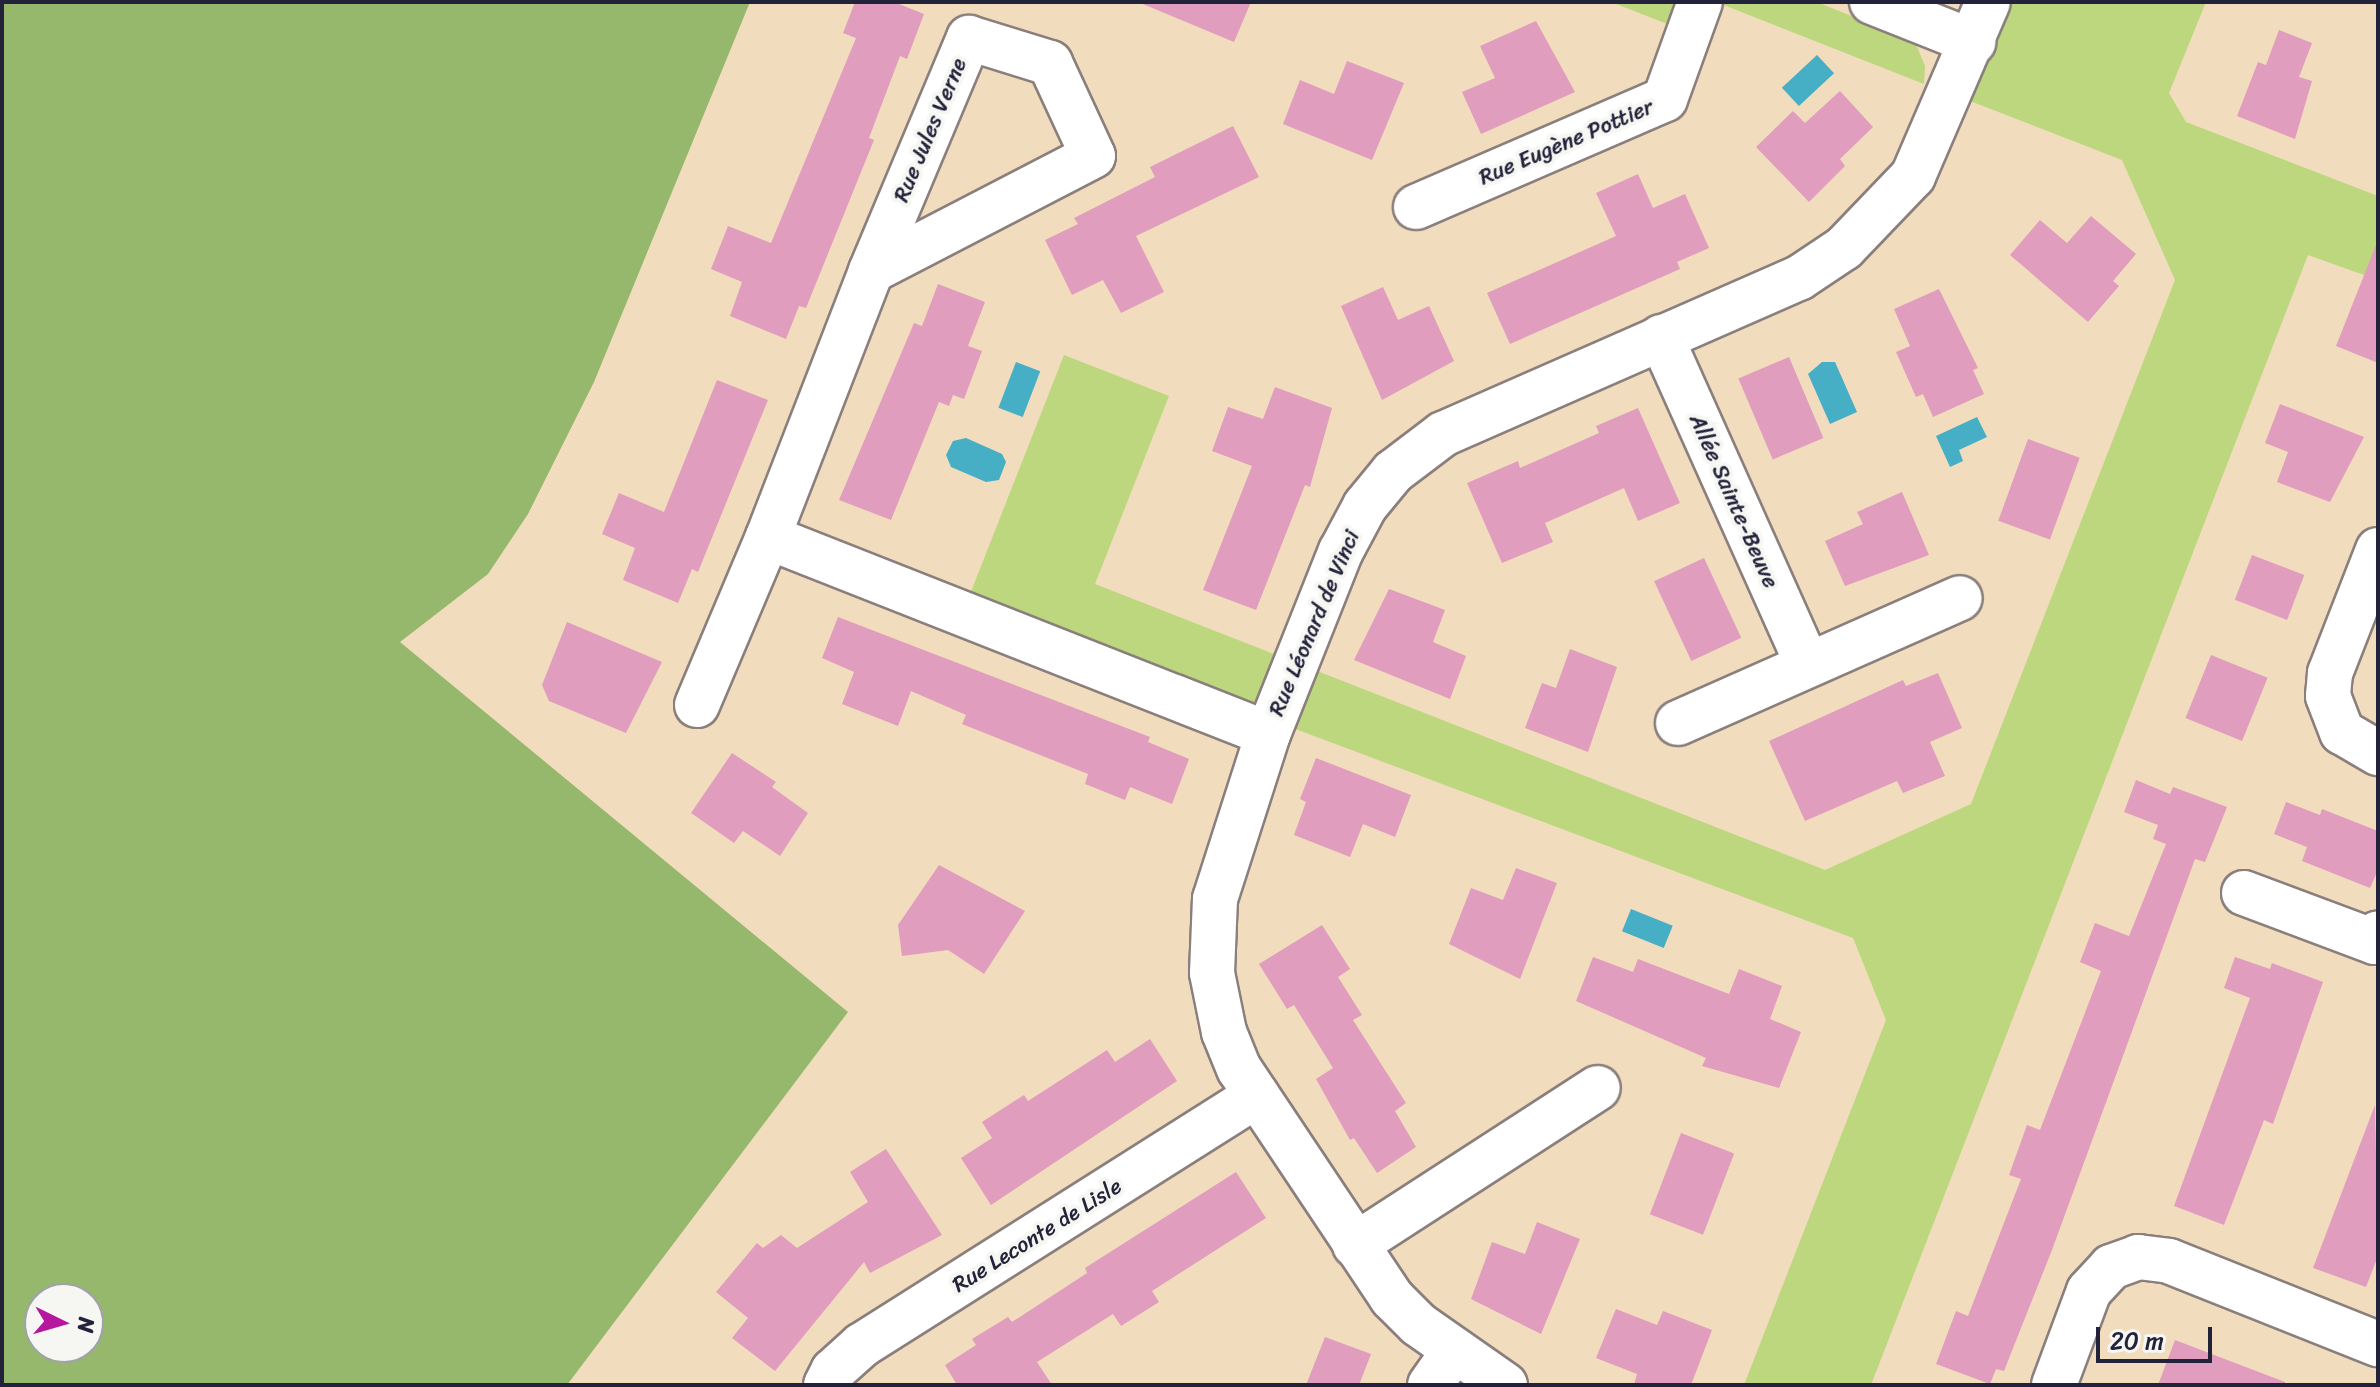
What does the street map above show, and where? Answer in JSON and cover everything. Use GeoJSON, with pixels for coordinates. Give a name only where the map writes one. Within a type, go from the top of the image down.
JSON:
{"type":"FeatureCollection","features":[{"type":"Feature","properties":{"kind":"street","name":"Rue Eugène Pottier"},"geometry":{"type":"LineString","coordinates":[[1416,207],[1665,99],[1700,2]]}},
{"type":"Feature","properties":{"kind":"street"},"geometry":{"type":"LineString","coordinates":[[1872,2],[1981,22]]}},
{"type":"Feature","properties":{"kind":"street","name":"Rue Léonard de Vinci"},"geometry":{"type":"LineString","coordinates":[[1505,1385],[1442,1368],[1355,1245],[1257,1095],[1224,1032],[1210,936],[1215,899],[1268,734],[1341,551],[1365,506],[1393,472],[1443,434],[1799,278],[1874,222],[1906,187],[1928,151],[1981,22]]}},
{"type":"Feature","properties":{"kind":"street","name":"Rue Jules Verne"},"geometry":{"type":"LineString","coordinates":[[697,705],[768,537],[871,271],[969,38],[1050,63],[1093,156],[871,271]]}},
{"type":"Feature","properties":{"kind":"street","name":"Allée Sainte-Beuve"},"geometry":{"type":"LineString","coordinates":[[1661,337],[1807,664]]}},
{"type":"Feature","properties":{"kind":"street"},"geometry":{"type":"LineString","coordinates":[[768,537],[1268,734]]}},
{"type":"Feature","properties":{"kind":"street"},"geometry":{"type":"LineString","coordinates":[[2378,550],[2330,673],[2328,696],[2342,732],[2378,753]]}},
{"type":"Feature","properties":{"kind":"street"},"geometry":{"type":"LineString","coordinates":[[1678,723],[1960,598]]}},
{"type":"Feature","properties":{"kind":"street"},"geometry":{"type":"LineString","coordinates":[[2244,893],[2375,942],[2378,933]]}},
{"type":"Feature","properties":{"kind":"street"},"geometry":{"type":"LineString","coordinates":[[1355,1245],[1598,1088]]}},
{"type":"Feature","properties":{"kind":"street","name":"Rue Leconte de Lisle"},"geometry":{"type":"LineString","coordinates":[[826,1385],[833,1371],[862,1345],[1257,1095]]}},
{"type":"Feature","properties":{"kind":"street"},"geometry":{"type":"LineString","coordinates":[[2054,1385],[2089,1291],[2111,1267],[2138,1257],[2169,1261],[2378,1344]]}},
{"type":"Feature","properties":{"kind":"green space"},"geometry":{"type":"Polygon","coordinates":[[[2,2],[750,2],[594,382],[528,514],[488,574],[400,642],[848,1012],[567,1385],[2,1385],[2,2]]]}},
{"type":"Feature","properties":{"kind":"green space"},"geometry":{"type":"Polygon","coordinates":[[[1611,2],[1683,2],[1675,27],[1611,2]]]}},
{"type":"Feature","properties":{"kind":"green space"},"geometry":{"type":"Polygon","coordinates":[[[1716,2],[1817,2],[1915,42],[1925,66],[1924,84],[1716,2]]]}},
{"type":"Feature","properties":{"kind":"green space"},"geometry":{"type":"Polygon","coordinates":[[[1988,2],[2206,2],[2169,93],[2186,122],[2378,196],[2378,280],[2308,255],[1871,1385],[1744,1385],[1886,1020],[1853,938],[1274,721],[963,612],[1064,355],[1169,396],[1095,584],[1825,870],[1971,804],[2175,280],[2122,160],[1952,94],[1988,2]]]}},
{"type":"Feature","properties":{"kind":"water"},"geometry":{"type":"Polygon","coordinates":[[[1817,55],[1834,73],[1799,106],[1782,88],[1817,55]]]}},
{"type":"Feature","properties":{"kind":"water"},"geometry":{"type":"Polygon","coordinates":[[[1016,362],[1040,371],[1023,417],[998,408],[1016,362]]]}},
{"type":"Feature","properties":{"kind":"water"},"geometry":{"type":"Polygon","coordinates":[[[1822,362],[1835,362],[1857,412],[1830,424],[1808,374],[1822,362]]]}},
{"type":"Feature","properties":{"kind":"water"},"geometry":{"type":"Polygon","coordinates":[[[1977,417],[1987,437],[1959,450],[1963,461],[1950,467],[1936,436],[1977,417]]]}},
{"type":"Feature","properties":{"kind":"water"},"geometry":{"type":"Polygon","coordinates":[[[966,438],[1002,454],[1006,462],[999,480],[986,482],[951,467],[946,455],[953,441],[966,438]]]}},
{"type":"Feature","properties":{"kind":"water"},"geometry":{"type":"Polygon","coordinates":[[[1631,909],[1673,926],[1664,948],[1622,931],[1631,909]]]}},
{"type":"Feature","properties":{"kind":"building"},"geometry":{"type":"Polygon","coordinates":[[[855,2],[894,2],[924,14],[907,59],[900,56],[869,138],[874,140],[806,308],[799,306],[786,339],[730,316],[742,282],[711,269],[728,226],[771,243],[856,38],[843,33],[855,2]]]}},
{"type":"Feature","properties":{"kind":"building"},"geometry":{"type":"Polygon","coordinates":[[[1138,2],[1251,2],[1234,42],[1138,2]]]}},
{"type":"Feature","properties":{"kind":"building"},"geometry":{"type":"Polygon","coordinates":[[[1536,21],[1575,92],[1481,134],[1462,92],[1495,78],[1480,46],[1536,21]]]}},
{"type":"Feature","properties":{"kind":"building"},"geometry":{"type":"Polygon","coordinates":[[[2279,30],[2312,43],[2299,77],[2312,81],[2295,139],[2237,116],[2258,62],[2266,65],[2279,30]]]}},
{"type":"Feature","properties":{"kind":"building"},"geometry":{"type":"Polygon","coordinates":[[[1347,61],[1404,83],[1372,160],[1283,124],[1300,80],[1334,94],[1347,61]]]}},
{"type":"Feature","properties":{"kind":"building"},"geometry":{"type":"Polygon","coordinates":[[[1840,91],[1873,127],[1840,159],[1845,166],[1809,202],[1756,147],[1793,111],[1805,123],[1840,91]]]}},
{"type":"Feature","properties":{"kind":"building"},"geometry":{"type":"Polygon","coordinates":[[[1233,126],[1259,177],[1136,236],[1164,292],[1121,313],[1103,280],[1072,295],[1045,240],[1078,224],[1074,218],[1155,177],[1150,167],[1233,126]]]}},
{"type":"Feature","properties":{"kind":"building"},"geometry":{"type":"Polygon","coordinates":[[[1638,174],[1653,208],[1685,194],[1709,248],[1677,262],[1680,269],[1510,344],[1487,293],[1616,236],[1596,193],[1638,174]]]}},
{"type":"Feature","properties":{"kind":"building"},"geometry":{"type":"Polygon","coordinates":[[[2091,216],[2136,254],[2113,281],[2119,286],[2088,322],[2010,255],[2040,220],[2067,243],[2091,216]]]}},
{"type":"Feature","properties":{"kind":"building"},"geometry":{"type":"Polygon","coordinates":[[[2378,245],[2378,363],[2336,346],[2378,245]]]}},
{"type":"Feature","properties":{"kind":"building"},"geometry":{"type":"Polygon","coordinates":[[[938,284],[985,302],[968,346],[982,351],[964,399],[953,395],[949,406],[939,402],[891,520],[839,500],[914,323],[922,326],[938,284]]]}},
{"type":"Feature","properties":{"kind":"building"},"geometry":{"type":"Polygon","coordinates":[[[1383,287],[1398,320],[1429,306],[1454,361],[1382,400],[1341,306],[1383,287]]]}},
{"type":"Feature","properties":{"kind":"building"},"geometry":{"type":"Polygon","coordinates":[[[1939,289],[1978,368],[1973,370],[1984,394],[1933,417],[1923,394],[1916,397],[1896,352],[1910,346],[1894,309],[1939,289]]]}},
{"type":"Feature","properties":{"kind":"building"},"geometry":{"type":"Polygon","coordinates":[[[1789,357],[1823,438],[1773,459],[1738,378],[1789,357]]]}},
{"type":"Feature","properties":{"kind":"building"},"geometry":{"type":"Polygon","coordinates":[[[717,380],[768,400],[698,572],[692,569],[678,603],[623,580],[635,548],[602,534],[619,493],[664,512],[717,380]]]}},
{"type":"Feature","properties":{"kind":"building"},"geometry":{"type":"Polygon","coordinates":[[[1275,387],[1332,408],[1310,487],[1305,485],[1256,610],[1203,590],[1252,466],[1212,451],[1228,407],[1263,419],[1275,387]]]}},
{"type":"Feature","properties":{"kind":"building"},"geometry":{"type":"Polygon","coordinates":[[[2280,404],[2364,437],[2330,502],[2277,482],[2288,452],[2265,443],[2280,404]]]}},
{"type":"Feature","properties":{"kind":"building"},"geometry":{"type":"Polygon","coordinates":[[[1638,408],[1680,503],[1638,521],[1624,488],[1545,523],[1553,542],[1502,563],[1467,483],[1518,461],[1520,468],[1599,433],[1596,426],[1638,408]]]}},
{"type":"Feature","properties":{"kind":"building"},"geometry":{"type":"Polygon","coordinates":[[[2028,439],[2080,458],[2050,540],[1998,521],[2028,439]]]}},
{"type":"Feature","properties":{"kind":"building"},"geometry":{"type":"Polygon","coordinates":[[[1902,492],[1929,555],[1845,586],[1825,541],[1863,524],[1857,512],[1902,492]]]}},
{"type":"Feature","properties":{"kind":"building"},"geometry":{"type":"Polygon","coordinates":[[[2252,555],[2304,575],[2287,620],[2235,600],[2252,555]]]}},
{"type":"Feature","properties":{"kind":"building"},"geometry":{"type":"Polygon","coordinates":[[[1704,558],[1741,638],[1691,661],[1654,581],[1704,558]]]}},
{"type":"Feature","properties":{"kind":"building"},"geometry":{"type":"Polygon","coordinates":[[[1389,589],[1445,610],[1433,642],[1466,656],[1450,699],[1354,660],[1389,589]]]}},
{"type":"Feature","properties":{"kind":"building"},"geometry":{"type":"Polygon","coordinates":[[[838,617],[1150,737],[1148,742],[1189,759],[1172,804],[1130,787],[1125,800],[1085,784],[1088,774],[962,724],[966,715],[911,691],[898,726],[842,704],[854,672],[822,658],[838,617]]]}},
{"type":"Feature","properties":{"kind":"building"},"geometry":{"type":"Polygon","coordinates":[[[567,622],[662,662],[626,733],[549,701],[542,685],[567,622]]]}},
{"type":"Feature","properties":{"kind":"building"},"geometry":{"type":"Polygon","coordinates":[[[1570,649],[1617,667],[1588,752],[1525,728],[1542,683],[1556,688],[1570,649]]]}},
{"type":"Feature","properties":{"kind":"building"},"geometry":{"type":"Polygon","coordinates":[[[2211,655],[2268,678],[2242,741],[2186,718],[2211,655]]]}},
{"type":"Feature","properties":{"kind":"building"},"geometry":{"type":"Polygon","coordinates":[[[1938,673],[1962,728],[1930,742],[1945,776],[1903,793],[1897,781],[1805,821],[1769,741],[1903,680],[1906,686],[1938,673]]]}},
{"type":"Feature","properties":{"kind":"building"},"geometry":{"type":"Polygon","coordinates":[[[732,753],[776,782],[772,787],[808,813],[780,856],[743,831],[734,843],[691,813],[732,753]]]}},
{"type":"Feature","properties":{"kind":"building"},"geometry":{"type":"Polygon","coordinates":[[[1316,758],[1411,795],[1395,837],[1363,824],[1350,857],[1294,835],[1306,802],[1300,799],[1316,758]]]}},
{"type":"Feature","properties":{"kind":"building"},"geometry":{"type":"Polygon","coordinates":[[[2136,780],[2170,794],[2173,787],[2227,807],[2205,862],[2195,859],[2052,1250],[2004,1371],[1996,1369],[1990,1384],[1936,1364],[1956,1311],[1968,1316],[2021,1179],[2009,1175],[2027,1125],[2040,1130],[2101,971],[2080,962],[2095,923],[2129,936],[2166,844],[2153,839],[2158,825],[2124,812],[2136,780]]]}},
{"type":"Feature","properties":{"kind":"building"},"geometry":{"type":"Polygon","coordinates":[[[2286,802],[2320,815],[2322,809],[2378,831],[2378,870],[2370,888],[2302,861],[2307,847],[2274,834],[2286,802]]]}},
{"type":"Feature","properties":{"kind":"building"},"geometry":{"type":"Polygon","coordinates":[[[939,865],[1025,911],[984,974],[948,950],[902,956],[898,925],[939,865]]]}},
{"type":"Feature","properties":{"kind":"building"},"geometry":{"type":"Polygon","coordinates":[[[1516,868],[1557,883],[1520,979],[1449,944],[1471,888],[1503,900],[1516,868]]]}},
{"type":"Feature","properties":{"kind":"building"},"geometry":{"type":"Polygon","coordinates":[[[1322,925],[1350,969],[1338,977],[1362,1015],[1353,1020],[1406,1103],[1395,1111],[1416,1147],[1377,1173],[1354,1138],[1350,1140],[1316,1079],[1333,1068],[1294,1005],[1287,1009],[1259,964],[1322,925]]]}},
{"type":"Feature","properties":{"kind":"building"},"geometry":{"type":"Polygon","coordinates":[[[1593,957],[1633,972],[1638,959],[1729,994],[1739,969],[1782,986],[1770,1019],[1801,1032],[1779,1088],[1702,1066],[1706,1058],[1576,1001],[1593,957]]]}},
{"type":"Feature","properties":{"kind":"building"},"geometry":{"type":"Polygon","coordinates":[[[2235,957],[2270,969],[2272,963],[2323,982],[2273,1124],[2264,1120],[2224,1225],[2174,1206],[2250,998],[2224,988],[2235,957]]]}},
{"type":"Feature","properties":{"kind":"building"},"geometry":{"type":"Polygon","coordinates":[[[1150,1039],[1177,1081],[991,1205],[961,1158],[992,1138],[982,1122],[1024,1095],[1028,1101],[1107,1050],[1115,1062],[1150,1039]]]}},
{"type":"Feature","properties":{"kind":"building"},"geometry":{"type":"Polygon","coordinates":[[[2375,1105],[2378,1256],[2366,1287],[2313,1268],[2375,1105]]]}},
{"type":"Feature","properties":{"kind":"building"},"geometry":{"type":"Polygon","coordinates":[[[1681,1133],[1734,1153],[1703,1235],[1650,1214],[1681,1133]]]}},
{"type":"Feature","properties":{"kind":"building"},"geometry":{"type":"Polygon","coordinates":[[[886,1149],[942,1235],[870,1273],[864,1262],[775,1371],[732,1338],[748,1318],[716,1292],[757,1243],[763,1248],[781,1235],[797,1248],[868,1202],[850,1172],[886,1149]]]}},
{"type":"Feature","properties":{"kind":"building"},"geometry":{"type":"Polygon","coordinates":[[[1236,1172],[1266,1218],[1152,1291],[1159,1302],[1121,1326],[1113,1314],[1037,1362],[1052,1385],[957,1385],[945,1365],[976,1345],[972,1339],[1008,1317],[1012,1322],[1087,1273],[1085,1268],[1236,1172]]]}},
{"type":"Feature","properties":{"kind":"building"},"geometry":{"type":"Polygon","coordinates":[[[1537,1222],[1580,1239],[1541,1334],[1471,1299],[1492,1242],[1525,1254],[1537,1222]]]}},
{"type":"Feature","properties":{"kind":"building"},"geometry":{"type":"Polygon","coordinates":[[[1616,1309],[1657,1325],[1663,1311],[1712,1330],[1691,1385],[1634,1385],[1637,1374],[1596,1358],[1616,1309]]]}},
{"type":"Feature","properties":{"kind":"building"},"geometry":{"type":"Polygon","coordinates":[[[1325,1337],[1371,1354],[1359,1385],[1306,1385],[1325,1337]]]}},
{"type":"Feature","properties":{"kind":"building"},"geometry":{"type":"Polygon","coordinates":[[[2175,1340],[2285,1382],[2285,1385],[2158,1385],[2175,1340]]]}}]}
